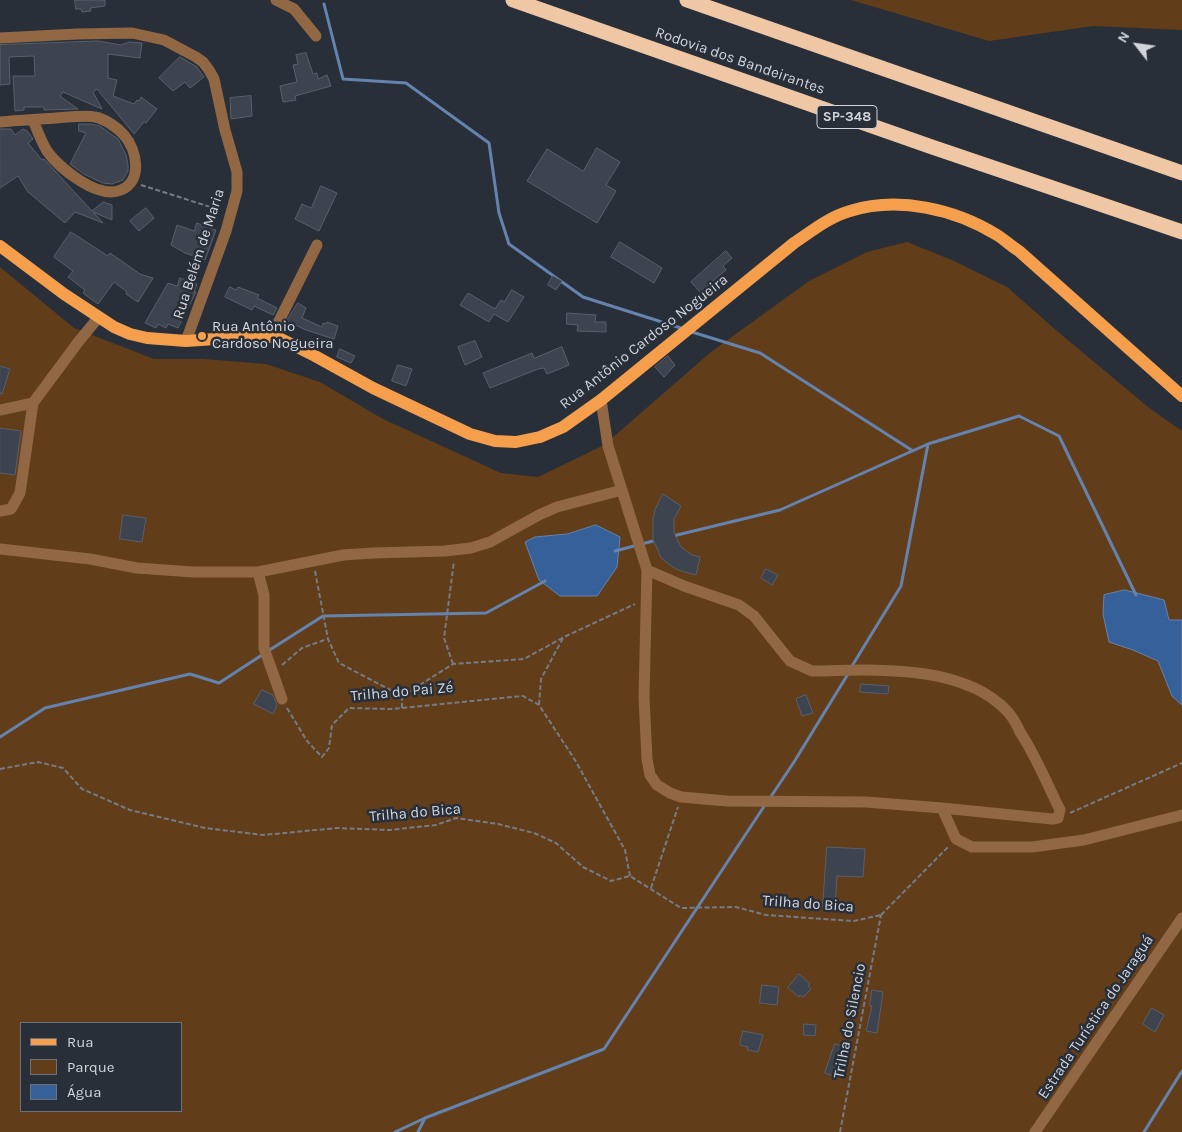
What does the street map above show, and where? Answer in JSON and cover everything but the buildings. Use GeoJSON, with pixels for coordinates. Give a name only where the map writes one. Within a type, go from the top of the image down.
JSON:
{"type":"FeatureCollection","features":[{"type":"Feature","properties":{"kind":"highway","name":"Rodovia dos Bandeirantes"},"geometry":{"type":"LineString","coordinates":[[513,0],[932,147],[1182,232]]}},
{"type":"Feature","properties":{"kind":"highway"},"geometry":{"type":"LineString","coordinates":[[687,0],[1182,173]]}},
{"type":"Feature","properties":{"kind":"main road","name":"Rua Antônio Cardoso Nogueira"},"geometry":{"type":"LineString","coordinates":[[0,246],[64,294],[114,328],[147,338],[186,341],[234,337],[271,337],[295,346],[373,388],[470,434],[495,442],[516,442],[540,438],[563,426],[601,400],[794,243],[822,224],[848,211],[874,205],[898,204],[933,209],[968,220],[997,235],[1018,251],[1182,396]]}},
{"type":"Feature","properties":{"kind":"street"},"geometry":{"type":"LineString","coordinates":[[276,0],[294,10],[316,36]]}},
{"type":"Feature","properties":{"kind":"street","name":"Rua Belém de Maria"},"geometry":{"type":"LineString","coordinates":[[0,38],[132,33],[164,40],[196,57],[210,70],[214,79],[238,181],[231,213],[186,341]]}},
{"type":"Feature","properties":{"kind":"street"},"geometry":{"type":"LineString","coordinates":[[0,122],[91,116],[105,121],[124,135],[133,149],[136,163],[135,176],[132,182],[121,190],[113,192],[94,188],[80,180],[54,160],[40,138],[33,120]]}},
{"type":"Feature","properties":{"kind":"street"},"geometry":{"type":"LineString","coordinates":[[271,337],[317,245]]}},
{"type":"Feature","properties":{"kind":"street"},"geometry":{"type":"LineString","coordinates":[[0,511],[11,509],[20,493],[34,403],[98,318]]}},
{"type":"Feature","properties":{"kind":"street"},"geometry":{"type":"LineString","coordinates":[[601,400],[608,446],[647,570],[644,697],[647,759],[650,774],[657,785],[681,797],[736,801],[866,802],[1058,818],[1060,810],[1030,747],[1009,714],[996,701],[979,690],[957,681],[922,673],[812,671],[800,667],[790,661],[754,616],[739,605],[684,586],[647,570]]}},
{"type":"Feature","properties":{"kind":"street"},"geometry":{"type":"LineString","coordinates":[[0,410],[34,403]]}},
{"type":"Feature","properties":{"kind":"street"},"geometry":{"type":"LineString","coordinates":[[0,549],[90,559],[137,568],[192,572],[258,572],[374,552],[471,548],[490,542],[557,507],[622,490]]}},
{"type":"Feature","properties":{"kind":"street"},"geometry":{"type":"LineString","coordinates":[[258,572],[264,595],[264,648],[282,699]]}},
{"type":"Feature","properties":{"kind":"street"},"geometry":{"type":"LineString","coordinates":[[942,808],[956,839],[972,847],[1032,847],[1084,840],[1182,815]]}},
{"type":"Feature","properties":{"kind":"street","name":"Estrada Turística do Jaraguá"},"geometry":{"type":"LineString","coordinates":[[1035,1132],[1182,918]]}},
{"type":"Feature","properties":{"kind":"path"},"geometry":{"type":"LineString","coordinates":[[132,182],[231,213]]}},
{"type":"Feature","properties":{"kind":"path"},"geometry":{"type":"LineString","coordinates":[[452,664],[444,638],[455,550]]}},
{"type":"Feature","properties":{"kind":"path"},"geometry":{"type":"LineString","coordinates":[[313,561],[328,639],[338,663],[402,696]]}},
{"type":"Feature","properties":{"kind":"path"},"geometry":{"type":"LineString","coordinates":[[402,696],[452,664],[524,659],[564,637],[646,599]]}},
{"type":"Feature","properties":{"kind":"path"},"geometry":{"type":"LineString","coordinates":[[564,637],[541,679],[539,705],[575,760],[625,850],[630,876]]}},
{"type":"Feature","properties":{"kind":"path"},"geometry":{"type":"LineString","coordinates":[[273,673],[302,648],[328,639]]}},
{"type":"Feature","properties":{"kind":"path"},"geometry":{"type":"LineString","coordinates":[[402,696],[402,708]]}},
{"type":"Feature","properties":{"kind":"path","name":"Trilha do Pai Zé"},"geometry":{"type":"LineString","coordinates":[[282,699],[307,741],[322,757],[329,748],[332,725],[348,708],[402,708],[523,696],[539,705]]}},
{"type":"Feature","properties":{"kind":"path","name":"Trilha do Bica"},"geometry":{"type":"LineString","coordinates":[[0,769],[38,762],[63,768],[82,789],[130,810],[205,828],[263,836],[337,828],[399,829],[436,825],[456,818],[498,824],[534,833],[556,843],[583,867],[612,881],[630,876],[681,908],[736,907],[766,915],[854,921],[881,914]]}},
{"type":"Feature","properties":{"kind":"path"},"geometry":{"type":"LineString","coordinates":[[1058,818],[1182,763]]}},
{"type":"Feature","properties":{"kind":"path"},"geometry":{"type":"LineString","coordinates":[[651,888],[681,797]]}},
{"type":"Feature","properties":{"kind":"path"},"geometry":{"type":"LineString","coordinates":[[881,914],[956,839]]}},
{"type":"Feature","properties":{"kind":"path","name":"Trilha do Silencio"},"geometry":{"type":"LineString","coordinates":[[840,1132],[881,914]]}},
{"type":"Feature","properties":{"kind":"green space"},"geometry":{"type":"Polygon","coordinates":[[[851,0],[1182,0],[1182,30],[1093,26],[989,41],[851,0]]]}},
{"type":"Feature","properties":{"kind":"green space"},"geometry":{"type":"Polygon","coordinates":[[[907,242],[954,261],[1007,287],[1148,407],[1182,431],[1182,620],[1169,620],[1109,642],[1158,661],[1172,696],[1182,705],[1182,1132],[0,1132],[0,267],[74,328],[154,359],[204,359],[266,364],[320,382],[383,419],[501,473],[538,477],[604,445],[711,352],[809,281],[867,252],[907,242]],[[596,525],[567,534],[535,537],[525,542],[531,557],[596,525]]]}},
{"type":"Feature","properties":{"kind":"water"},"geometry":{"type":"Polygon","coordinates":[[[596,525],[620,537],[617,567],[597,596],[560,596],[539,580],[525,542],[535,537],[567,534],[596,525]]]}},
{"type":"Feature","properties":{"kind":"water"},"geometry":{"type":"Polygon","coordinates":[[[1125,590],[1164,600],[1169,620],[1182,620],[1182,705],[1172,696],[1158,661],[1109,642],[1103,614],[1104,595],[1125,590]]]}},
{"type":"Feature","properties":{"kind":"waterway"},"geometry":{"type":"LineString","coordinates":[[324,4],[343,79],[406,83],[489,143],[499,213],[509,244],[583,297],[684,329]]}},
{"type":"Feature","properties":{"kind":"waterway"},"geometry":{"type":"LineString","coordinates":[[692,332],[760,353],[913,451]]}},
{"type":"Feature","properties":{"kind":"waterway"},"geometry":{"type":"LineString","coordinates":[[673,536],[780,510],[928,444],[1019,416],[1059,436],[1136,595]]}},
{"type":"Feature","properties":{"kind":"waterway"},"geometry":{"type":"LineString","coordinates":[[852,666],[901,586],[928,444]]}},
{"type":"Feature","properties":{"kind":"waterway"},"geometry":{"type":"LineString","coordinates":[[615,551],[657,540]]}},
{"type":"Feature","properties":{"kind":"waterway"},"geometry":{"type":"LineString","coordinates":[[268,651],[323,616],[486,613],[545,581]]}},
{"type":"Feature","properties":{"kind":"waterway"},"geometry":{"type":"LineString","coordinates":[[0,737],[45,708],[190,674],[219,683],[262,655]]}},
{"type":"Feature","properties":{"kind":"waterway"},"geometry":{"type":"LineString","coordinates":[[770,798],[848,674]]}},
{"type":"Feature","properties":{"kind":"waterway"},"geometry":{"type":"LineString","coordinates":[[395,1132],[425,1118],[604,1049],[765,805]]}},
{"type":"Feature","properties":{"kind":"waterway"},"geometry":{"type":"LineString","coordinates":[[1144,1132],[1182,1071]]}},
{"type":"Feature","properties":{"kind":"waterway"},"geometry":{"type":"LineString","coordinates":[[418,1132],[425,1118]]}},
{"type":"Feature","properties":{"kind":"place","name":"Rua Antônio Cardoso Nogueira"},"geometry":{"type":"Point","coordinates":[202,336]}}]}
